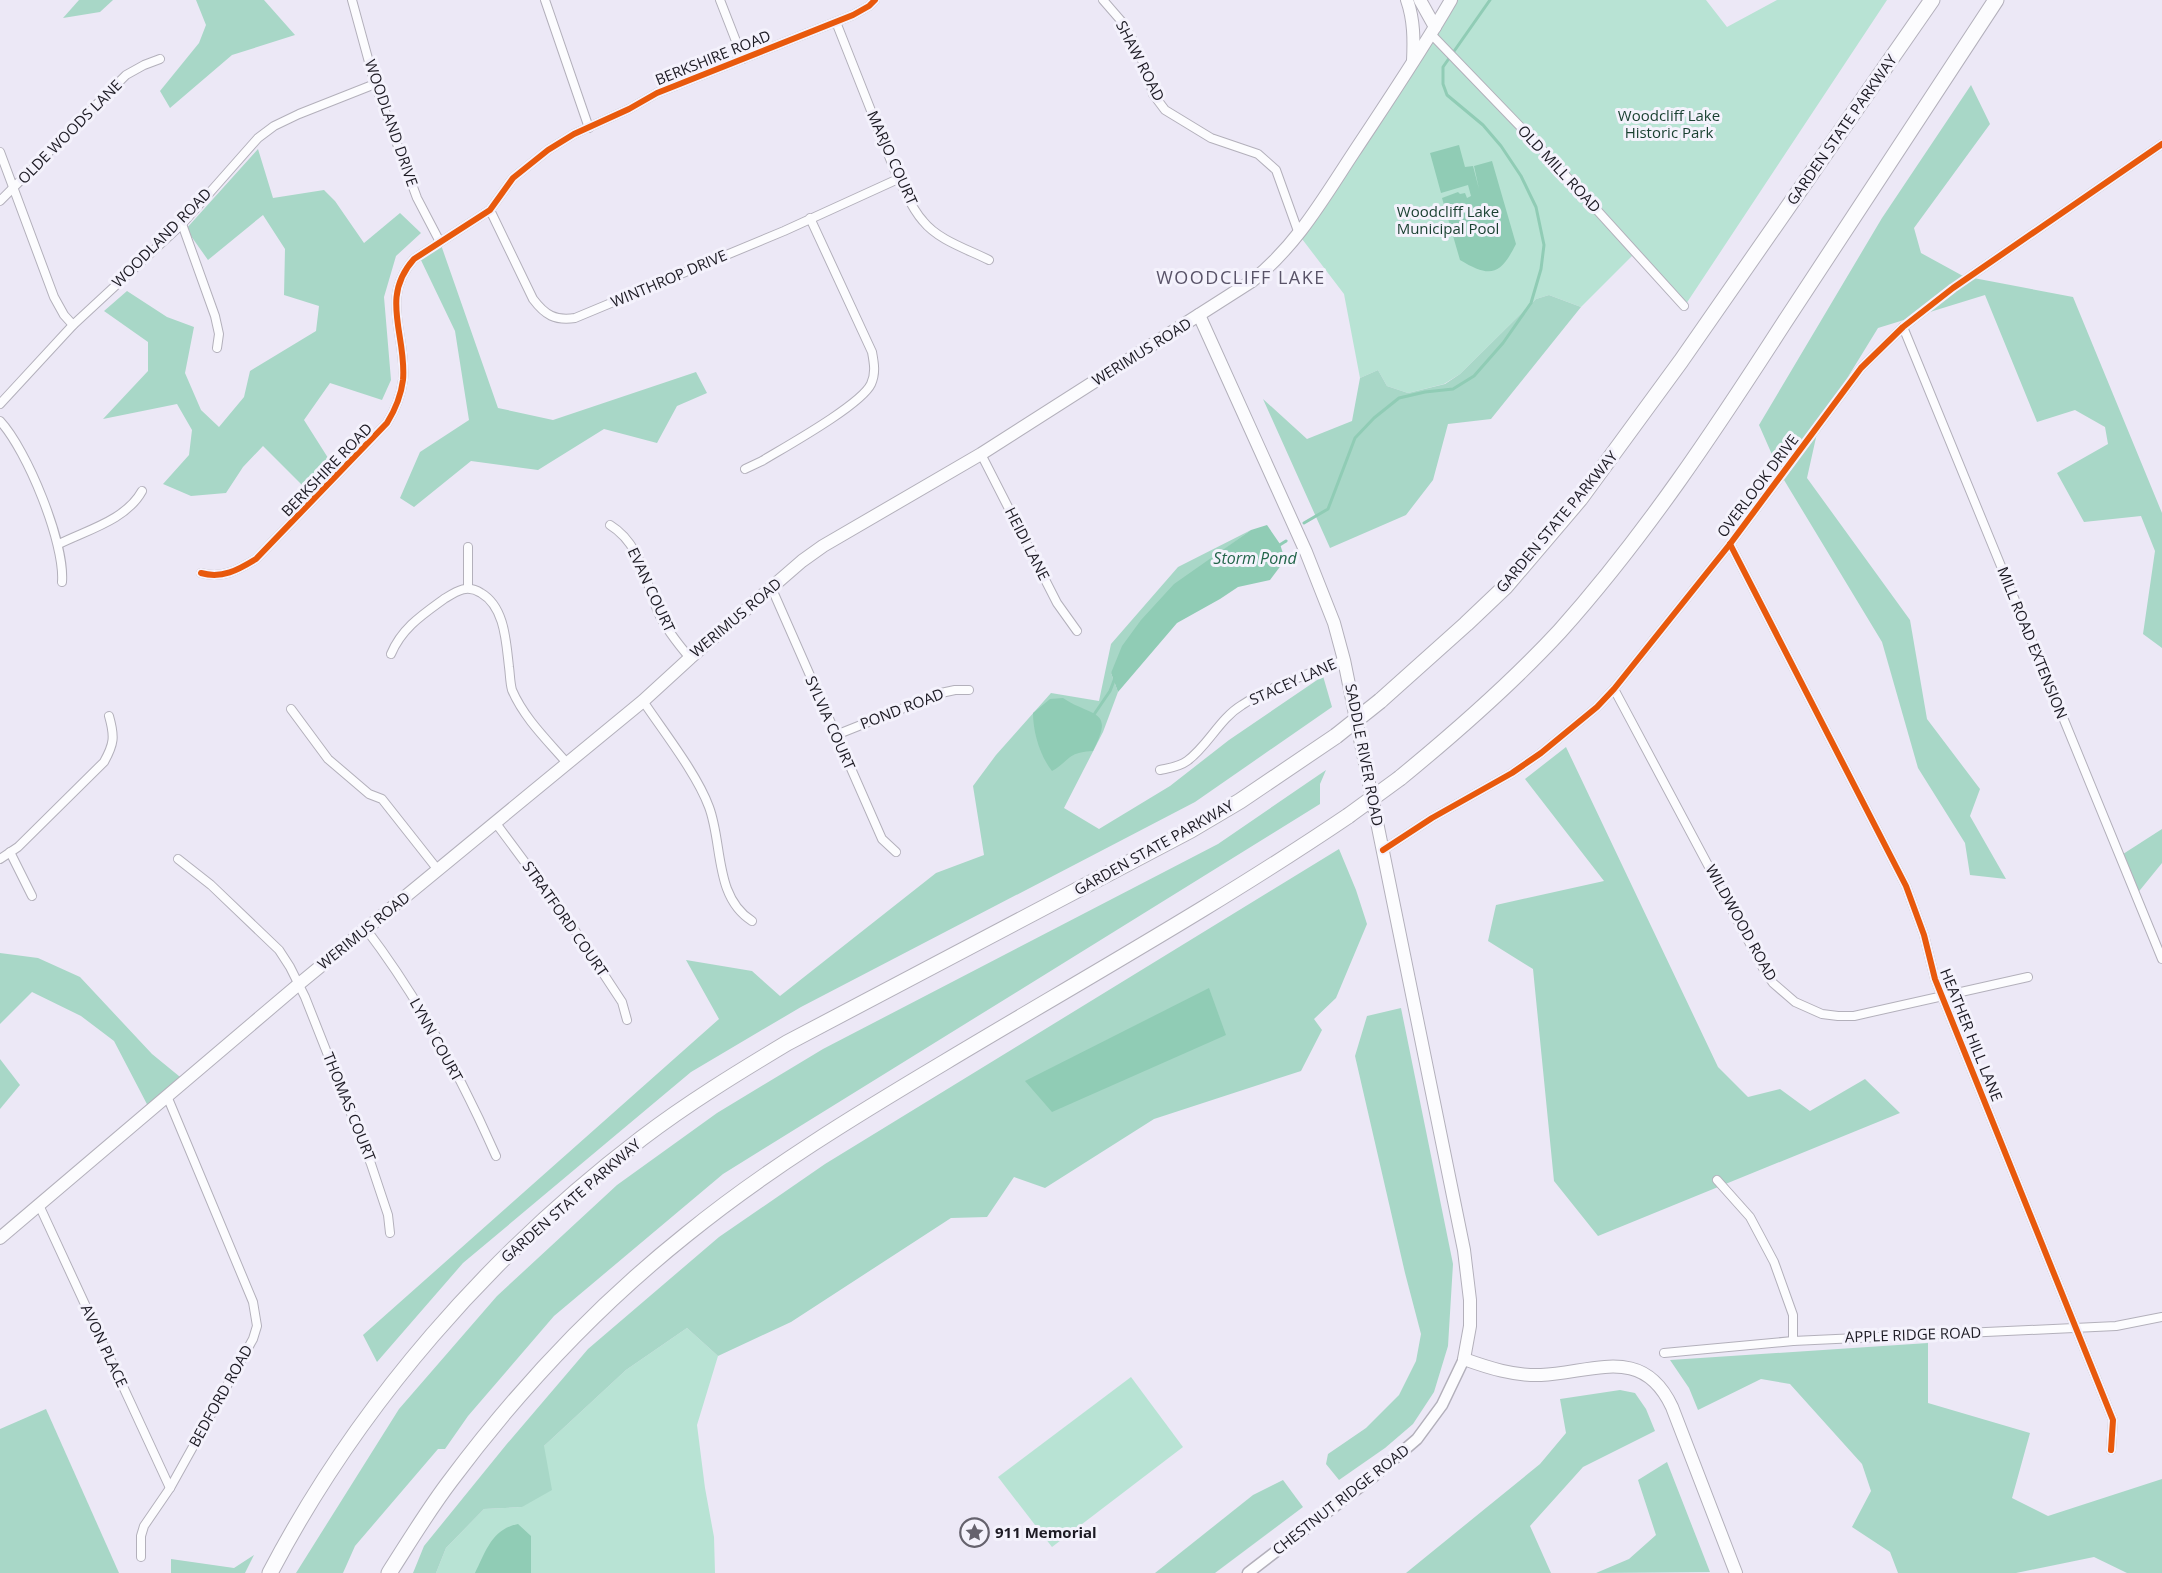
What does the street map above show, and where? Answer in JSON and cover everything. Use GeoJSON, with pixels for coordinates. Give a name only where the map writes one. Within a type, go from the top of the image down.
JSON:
{"type":"FeatureCollection","features":[{"type":"Feature","properties":{"kind":"highway","name":"GARDEN STATE PARKWAY"},"geometry":{"type":"LineString","coordinates":[[270,1573],[332,1469],[399,1376],[475,1288],[514,1249],[599,1172],[644,1137],[739,1072],[787,1043],[1191,830],[1240,801],[1336,735],[1380,701],[1466,624],[1506,586],[1580,499],[1681,361],[1932,0]]}},
{"type":"Feature","properties":{"kind":"highway"},"geometry":{"type":"LineString","coordinates":[[389,1573],[450,1481],[522,1392],[602,1309],[642,1271],[687,1234],[768,1173],[835,1129],[1250,880],[1348,816],[1400,778],[1478,712],[1519,673],[1559,632],[1633,544],[1712,433],[1996,0]]}},
{"type":"Feature","properties":{"kind":"main road"},"geometry":{"type":"LineString","coordinates":[[1407,0],[1414,29],[1413,63]]}},
{"type":"Feature","properties":{"kind":"main road"},"geometry":{"type":"LineString","coordinates":[[1420,0],[1433,30]]}},
{"type":"Feature","properties":{"kind":"main road","name":"WERIMUS ROAD"},"geometry":{"type":"LineString","coordinates":[[0,1238],[299,984],[643,701],[802,561],[823,546],[981,454],[1252,281],[1269,267],[1299,235],[1413,63],[1451,0]]}},
{"type":"Feature","properties":{"kind":"main road","name":"SADDLE RIVER ROAD"},"geometry":{"type":"LineString","coordinates":[[1199,315],[1306,552],[1334,623],[1344,660],[1464,1250],[1470,1300],[1470,1326],[1464,1359]]}},
{"type":"Feature","properties":{"kind":"main road"},"geometry":{"type":"LineString","coordinates":[[1464,1359],[1508,1373],[1523,1375],[1610,1367],[1632,1369],[1647,1374],[1661,1387],[1672,1407],[1736,1573]]}},
{"type":"Feature","properties":{"kind":"street","name":"WOODLAND DRIVE"},"geometry":{"type":"LineString","coordinates":[[352,0],[375,84],[417,198],[440,242]]}},
{"type":"Feature","properties":{"kind":"street"},"geometry":{"type":"LineString","coordinates":[[544,0],[589,128]]}},
{"type":"Feature","properties":{"kind":"street"},"geometry":{"type":"LineString","coordinates":[[720,0],[743,59]]}},
{"type":"Feature","properties":{"kind":"street","name":"BERKSHIRE ROAD"},"geometry":{"type":"LineString","coordinates":[[201,573],[213,576],[236,572],[256,559],[387,423],[400,396],[403,380],[395,302],[396,289],[405,269],[414,259],[490,210],[513,178],[530,163],[574,134],[657,93],[853,15],[875,0]]}},
{"type":"Feature","properties":{"kind":"street","name":"SHAW ROAD"},"geometry":{"type":"LineString","coordinates":[[1103,0],[1123,23],[1147,71],[1153,94],[1165,110],[1211,138],[1258,154],[1275,170],[1299,235]]}},
{"type":"Feature","properties":{"kind":"street","name":"MARJO COURT"},"geometry":{"type":"LineString","coordinates":[[836,22],[898,179],[923,222],[939,234],[989,260]]}},
{"type":"Feature","properties":{"kind":"street","name":"OLD MILL ROAD"},"geometry":{"type":"LineString","coordinates":[[1433,30],[1446,50],[1538,144],[1684,306]]}},
{"type":"Feature","properties":{"kind":"street","name":"OLDE WOODS LANE"},"geometry":{"type":"LineString","coordinates":[[0,201],[126,75],[144,64],[160,59]]}},
{"type":"Feature","properties":{"kind":"street","name":"WOODLAND ROAD"},"geometry":{"type":"LineString","coordinates":[[0,404],[73,325],[182,224],[258,138],[274,126],[375,84]]}},
{"type":"Feature","properties":{"kind":"street","name":"OVERLOOK DRIVE"},"geometry":{"type":"LineString","coordinates":[[1383,850],[1432,818],[1512,773],[1541,753],[1597,707],[1730,544],[1861,368],[1903,327],[1953,288],[2162,144]]}},
{"type":"Feature","properties":{"kind":"street"},"geometry":{"type":"LineString","coordinates":[[0,152],[54,297],[64,315],[73,325]]}},
{"type":"Feature","properties":{"kind":"street","name":"WINTHROP DRIVE"},"geometry":{"type":"LineString","coordinates":[[490,210],[533,299],[550,316],[562,320],[575,318],[784,231],[898,179]]}},
{"type":"Feature","properties":{"kind":"street"},"geometry":{"type":"LineString","coordinates":[[745,469],[762,461],[857,401],[870,386],[874,376],[872,352],[810,218]]}},
{"type":"Feature","properties":{"kind":"street"},"geometry":{"type":"LineString","coordinates":[[182,224],[215,316],[219,334],[217,348]]}},
{"type":"Feature","properties":{"kind":"street","name":"MILL ROAD EXTENSION"},"geometry":{"type":"LineString","coordinates":[[1903,327],[2162,959]]}},
{"type":"Feature","properties":{"kind":"street"},"geometry":{"type":"LineString","coordinates":[[0,421],[10,432],[26,462],[58,544],[63,568],[62,582]]}},
{"type":"Feature","properties":{"kind":"street","name":"HEIDI LANE"},"geometry":{"type":"LineString","coordinates":[[981,454],[1058,603],[1077,631]]}},
{"type":"Feature","properties":{"kind":"street"},"geometry":{"type":"LineString","coordinates":[[58,544],[124,513],[137,500],[142,491]]}},
{"type":"Feature","properties":{"kind":"street","name":"EVAN COURT"},"geometry":{"type":"LineString","coordinates":[[610,525],[622,533],[634,548],[659,614],[670,634],[690,658]]}},
{"type":"Feature","properties":{"kind":"street","name":"HEATHER HILL LANE"},"geometry":{"type":"LineString","coordinates":[[1730,544],[1916,908],[1935,979],[2113,1420],[2110,1450]]}},
{"type":"Feature","properties":{"kind":"street"},"geometry":{"type":"LineString","coordinates":[[468,548],[468,587]]}},
{"type":"Feature","properties":{"kind":"street"},"geometry":{"type":"LineString","coordinates":[[391,654],[405,629],[420,616],[455,592],[468,587],[479,591],[491,599],[498,610],[512,688],[527,717],[567,763]]}},
{"type":"Feature","properties":{"kind":"street","name":"SYLVIA COURT"},"geometry":{"type":"LineString","coordinates":[[772,588],[882,839],[896,852]]}},
{"type":"Feature","properties":{"kind":"street","name":"STACEY LANE"},"geometry":{"type":"LineString","coordinates":[[1160,770],[1187,761],[1241,705],[1344,660]]}},
{"type":"Feature","properties":{"kind":"street","name":"WILDWOOD ROAD"},"geometry":{"type":"LineString","coordinates":[[1614,689],[1764,970],[1784,994],[1808,1009],[1838,1016],[1854,1016],[2028,977]]}},
{"type":"Feature","properties":{"kind":"street","name":"POND ROAD"},"geometry":{"type":"LineString","coordinates":[[836,735],[941,693],[969,690]]}},
{"type":"Feature","properties":{"kind":"street"},"geometry":{"type":"LineString","coordinates":[[643,701],[690,772],[709,807],[720,866],[734,905],[742,915],[752,921]]}},
{"type":"Feature","properties":{"kind":"street"},"geometry":{"type":"LineString","coordinates":[[291,709],[328,759],[369,794],[382,799],[438,870]]}},
{"type":"Feature","properties":{"kind":"street"},"geometry":{"type":"LineString","coordinates":[[0,859],[18,847],[104,762],[112,747],[113,732],[109,716]]}},
{"type":"Feature","properties":{"kind":"street","name":"STRATFORD COURT"},"geometry":{"type":"LineString","coordinates":[[495,822],[570,923],[622,1002],[627,1020]]}},
{"type":"Feature","properties":{"kind":"street"},"geometry":{"type":"LineString","coordinates":[[10,852],[32,896]]}},
{"type":"Feature","properties":{"kind":"street","name":"THOMAS COURT"},"geometry":{"type":"LineString","coordinates":[[178,859],[211,885],[279,950],[299,984],[371,1164],[388,1215],[390,1233]]}},
{"type":"Feature","properties":{"kind":"street","name":"LYNN COURT"},"geometry":{"type":"LineString","coordinates":[[366,929],[431,1027],[496,1156]]}},
{"type":"Feature","properties":{"kind":"street","name":"BEDFORD ROAD"},"geometry":{"type":"LineString","coordinates":[[141,1557],[141,1536],[144,1526],[170,1488],[253,1339],[257,1326],[253,1302],[167,1096]]}},
{"type":"Feature","properties":{"kind":"street"},"geometry":{"type":"LineString","coordinates":[[1717,1180],[1750,1217],[1774,1262],[1793,1315],[1793,1341]]}},
{"type":"Feature","properties":{"kind":"street","name":"AVON PLACE"},"geometry":{"type":"LineString","coordinates":[[39,1205],[170,1488]]}},
{"type":"Feature","properties":{"kind":"street","name":"APPLE RIDGE ROAD"},"geometry":{"type":"LineString","coordinates":[[1664,1353],[1793,1341],[2076,1329],[2116,1326],[2162,1317]]}},
{"type":"Feature","properties":{"kind":"street","name":"CHESTNUT RIDGE ROAD"},"geometry":{"type":"LineString","coordinates":[[1248,1573],[1374,1476],[1417,1439],[1442,1405],[1464,1359]]}},
{"type":"Feature","properties":{"kind":"green space"},"geometry":{"type":"Polygon","coordinates":[[[1451,0],[1706,0],[1727,27],[1777,0],[1887,0],[1686,304],[1667,294],[1633,255],[1581,307],[1549,295],[1536,299],[1460,374],[1444,384],[1408,393],[1387,386],[1378,370],[1360,378],[1344,294],[1299,235],[1451,0]]]}},
{"type":"Feature","properties":{"kind":"green space"},"geometry":{"type":"Polygon","coordinates":[[[687,1328],[718,1356],[697,1425],[714,1537],[715,1573],[436,1573],[446,1548],[484,1509],[522,1507],[544,1446],[626,1370],[687,1328]]]}},
{"type":"Feature","properties":{"kind":"green space"},"geometry":{"type":"Polygon","coordinates":[[[1131,1377],[1183,1447],[1052,1547],[998,1477],[1131,1377]]]}},
{"type":"Feature","properties":{"kind":"shaded area"},"geometry":{"type":"Polygon","coordinates":[[[79,0],[113,0],[100,12],[63,18],[79,0]]]}},
{"type":"Feature","properties":{"kind":"shaded area"},"geometry":{"type":"Polygon","coordinates":[[[196,0],[264,0],[295,35],[232,55],[170,108],[160,91],[199,43],[206,25],[196,0]]]}},
{"type":"Feature","properties":{"kind":"shaded area"},"geometry":{"type":"Polygon","coordinates":[[[1971,85],[1990,124],[1914,228],[1921,253],[1963,276],[2073,297],[2162,513],[2162,648],[2143,634],[2155,551],[2141,516],[2084,522],[2057,473],[2108,444],[2105,427],[2075,410],[2037,422],[1985,295],[1878,328],[1819,424],[1807,478],[1910,620],[1927,719],[1980,789],[1970,816],[2006,879],[1970,875],[1965,843],[1918,768],[1882,642],[1781,475],[1759,425],[1882,218],[1971,85]]]}},
{"type":"Feature","properties":{"kind":"shaded area"},"geometry":{"type":"Polygon","coordinates":[[[258,149],[273,198],[324,190],[335,201],[364,243],[400,213],[421,233],[396,256],[384,297],[391,380],[382,400],[330,383],[304,420],[330,461],[304,487],[263,446],[243,467],[226,493],[191,496],[163,484],[189,455],[192,430],[177,404],[103,419],[148,371],[148,342],[104,311],[127,291],[167,317],[194,327],[185,373],[201,410],[219,427],[244,397],[250,371],[316,331],[319,306],[284,295],[285,249],[263,215],[208,260],[186,229],[258,149]]]}},
{"type":"Feature","properties":{"kind":"shaded area"},"geometry":{"type":"Polygon","coordinates":[[[440,242],[498,408],[553,420],[696,372],[707,393],[677,406],[657,443],[604,429],[538,470],[471,461],[414,507],[400,498],[420,452],[469,420],[455,331],[419,256],[440,242]]]}},
{"type":"Feature","properties":{"kind":"shaded area"},"geometry":{"type":"Polygon","coordinates":[[[1549,295],[1581,307],[1491,419],[1448,424],[1433,480],[1406,515],[1330,548],[1263,399],[1307,439],[1352,421],[1360,378],[1378,370],[1387,386],[1408,393],[1445,384],[1460,374],[1536,299],[1549,295]]]}},
{"type":"Feature","properties":{"kind":"shaded area"},"geometry":{"type":"Polygon","coordinates":[[[1251,530],[1215,556],[1111,673],[1118,692],[1103,732],[1064,808],[1099,829],[1170,786],[1229,740],[1323,676],[1332,707],[1195,802],[801,1007],[691,1072],[463,1263],[377,1362],[363,1335],[719,1019],[686,960],[752,971],[780,996],[936,873],[984,855],[973,786],[996,755],[1051,693],[1099,701],[1111,644],[1178,567],[1251,530]]]}},
{"type":"Feature","properties":{"kind":"shaded area"},"geometry":{"type":"Polygon","coordinates":[[[1566,747],[1718,1067],[1748,1097],[1780,1089],[1810,1111],[1865,1079],[1900,1113],[1598,1236],[1554,1181],[1533,969],[1488,941],[1496,905],[1604,881],[1525,779],[1566,747]]]}},
{"type":"Feature","properties":{"kind":"shaded area"},"geometry":{"type":"Polygon","coordinates":[[[1326,770],[1320,784],[1320,804],[723,1174],[554,1316],[468,1416],[445,1449],[438,1449],[355,1546],[343,1573],[296,1573],[399,1409],[497,1296],[617,1185],[717,1113],[823,1049],[1218,844],[1326,770]]]}},
{"type":"Feature","properties":{"kind":"shaded area"},"geometry":{"type":"Polygon","coordinates":[[[2162,829],[2162,863],[2136,895],[2120,856],[2162,829]]]}},
{"type":"Feature","properties":{"kind":"shaded area"},"geometry":{"type":"Polygon","coordinates":[[[1339,849],[1367,924],[1336,998],[1314,1019],[1322,1030],[1301,1071],[1154,1119],[1045,1188],[1014,1177],[987,1217],[951,1218],[791,1322],[718,1356],[687,1328],[626,1370],[544,1446],[552,1490],[522,1507],[484,1509],[446,1548],[436,1573],[413,1573],[424,1546],[588,1349],[719,1237],[825,1164],[1339,849]]]}},
{"type":"Feature","properties":{"kind":"shaded area"},"geometry":{"type":"Polygon","coordinates":[[[0,953],[38,958],[80,977],[152,1054],[185,1081],[150,1110],[114,1041],[81,1016],[32,992],[0,1024],[0,953]]]}},
{"type":"Feature","properties":{"kind":"shaded area"},"geometry":{"type":"Polygon","coordinates":[[[1401,1008],[1453,1264],[1448,1346],[1434,1392],[1413,1424],[1385,1448],[1339,1480],[1326,1464],[1328,1454],[1366,1428],[1399,1395],[1416,1361],[1421,1334],[1355,1056],[1367,1016],[1401,1008]]]}},
{"type":"Feature","properties":{"kind":"shaded area"},"geometry":{"type":"Polygon","coordinates":[[[0,1059],[20,1085],[0,1109],[0,1059]]]}},
{"type":"Feature","properties":{"kind":"shaded area"},"geometry":{"type":"Polygon","coordinates":[[[1928,1343],[1928,1403],[2030,1433],[2012,1498],[2048,1516],[2162,1479],[2162,1573],[2127,1573],[2094,1557],[2016,1573],[1898,1573],[1890,1552],[1852,1527],[1871,1491],[1862,1464],[1790,1384],[1761,1379],[1698,1410],[1689,1388],[1670,1360],[1928,1343]]]}},
{"type":"Feature","properties":{"kind":"shaded area"},"geometry":{"type":"Polygon","coordinates":[[[1620,1390],[1635,1393],[1646,1409],[1655,1431],[1583,1467],[1530,1526],[1551,1573],[1406,1573],[1540,1464],[1566,1433],[1560,1399],[1620,1390]]]}},
{"type":"Feature","properties":{"kind":"shaded area"},"geometry":{"type":"Polygon","coordinates":[[[46,1409],[119,1573],[0,1573],[0,1429],[46,1409]]]}},
{"type":"Feature","properties":{"kind":"shaded area"},"geometry":{"type":"Polygon","coordinates":[[[1667,1462],[1710,1572],[1596,1573],[1629,1559],[1656,1535],[1638,1480],[1667,1462]]]}},
{"type":"Feature","properties":{"kind":"shaded area"},"geometry":{"type":"Polygon","coordinates":[[[1283,1480],[1303,1507],[1215,1573],[1155,1573],[1253,1495],[1283,1480]]]}},
{"type":"Feature","properties":{"kind":"shaded area"},"geometry":{"type":"Polygon","coordinates":[[[254,1555],[245,1573],[171,1573],[171,1559],[234,1568],[254,1555]]]}},
{"type":"Feature","properties":{"kind":"water"},"geometry":{"type":"Polygon","coordinates":[[[1459,145],[1465,167],[1473,166],[1479,189],[1474,166],[1492,161],[1516,244],[1505,263],[1493,271],[1479,270],[1460,260],[1442,198],[1458,192],[1465,193],[1467,198],[1471,196],[1468,185],[1441,193],[1430,153],[1459,145]]]}},
{"type":"Feature","properties":{"kind":"water","name":"Storm Pond"},"geometry":{"type":"Polygon","coordinates":[[[1267,525],[1280,544],[1285,560],[1270,580],[1238,587],[1177,623],[1118,692],[1111,673],[1122,646],[1141,620],[1174,584],[1251,530],[1267,525]]]}},
{"type":"Feature","properties":{"kind":"water"},"geometry":{"type":"Polygon","coordinates":[[[1063,698],[1098,716],[1102,727],[1093,751],[1073,755],[1052,771],[1038,744],[1033,713],[1050,699],[1063,698]]]}},
{"type":"Feature","properties":{"kind":"water"},"geometry":{"type":"Polygon","coordinates":[[[1209,988],[1226,1035],[1052,1112],[1025,1081],[1209,988]]]}},
{"type":"Feature","properties":{"kind":"water"},"geometry":{"type":"Polygon","coordinates":[[[518,1524],[531,1536],[531,1573],[475,1573],[496,1536],[518,1524]]]}},
{"type":"Feature","properties":{"kind":"waterway"},"geometry":{"type":"LineString","coordinates":[[1304,523],[1328,509],[1355,438],[1374,418],[1399,398],[1453,389],[1474,376],[1503,343],[1531,303],[1541,269],[1544,245],[1536,207],[1521,176],[1501,146],[1483,125],[1447,95],[1443,84],[1443,67],[1490,0]]}},
{"type":"Feature","properties":{"kind":"waterway"},"geometry":{"type":"LineString","coordinates":[[1278,546],[1286,541]]}},
{"type":"Feature","properties":{"kind":"waterway"},"geometry":{"type":"LineString","coordinates":[[1093,716],[1110,691],[1115,678]]}},
{"type":"Feature","properties":{"kind":"cycle path"},"geometry":{"type":"LineString","coordinates":[[201,573],[223,574],[256,559],[387,423],[397,403],[403,380],[396,303],[398,288],[414,259],[490,210],[513,178],[548,150],[574,134],[629,109],[657,93],[853,15],[875,0]]}},
{"type":"Feature","properties":{"kind":"cycle path"},"geometry":{"type":"LineString","coordinates":[[1383,850],[1432,818],[1512,773],[1541,753],[1597,707],[1730,544],[1861,368],[1903,327],[1953,288],[2162,144]]}},
{"type":"Feature","properties":{"kind":"cycle path"},"geometry":{"type":"LineString","coordinates":[[1730,544],[1906,886],[1924,935],[1935,979],[2113,1420],[2111,1450]]}},
{"type":"Feature","properties":{"kind":"place","name":"911 Memorial"},"geometry":{"type":"Point","coordinates":[974,1533]}},
{"type":"Feature","properties":{"kind":"district","name":"WOODCLIFF LAKE"},"geometry":{"type":"Point","coordinates":[1241,278]}},
{"type":"Feature","properties":{"kind":"park label","name":"Woodcliff Lake Historic Park"},"geometry":{"type":"Point","coordinates":[1669,124]}},
{"type":"Feature","properties":{"kind":"park label","name":"Woodcliff Lake Municipal Pool"},"geometry":{"type":"Point","coordinates":[1448,220]}}]}
